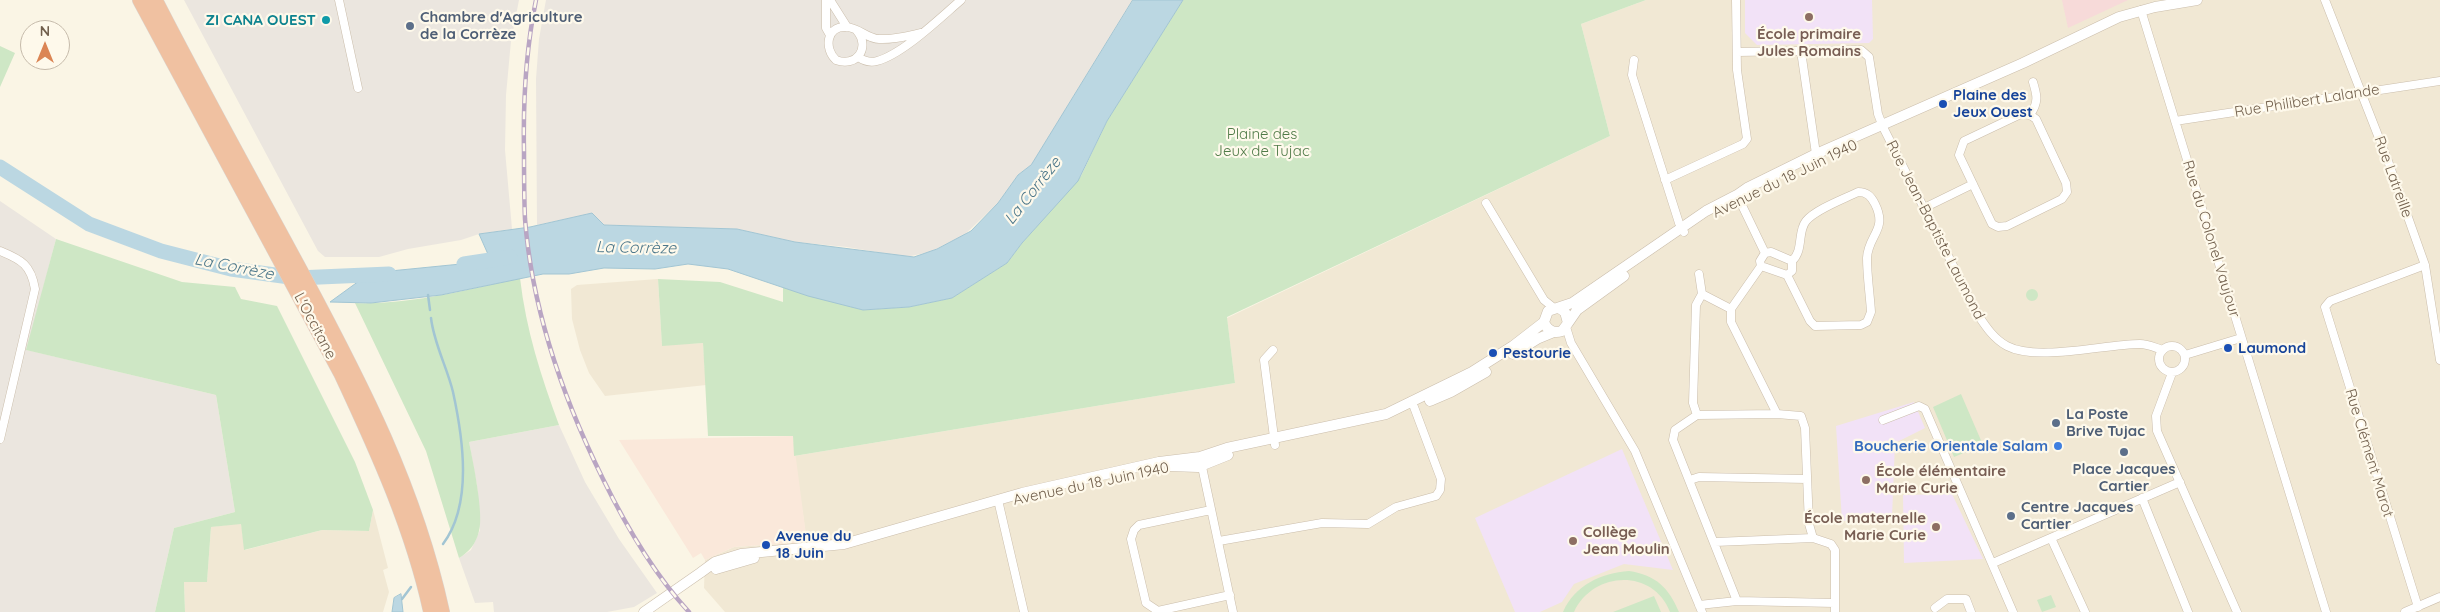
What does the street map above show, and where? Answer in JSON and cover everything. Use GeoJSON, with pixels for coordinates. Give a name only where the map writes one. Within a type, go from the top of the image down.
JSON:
{"type":"FeatureCollection","features":[{"type":"Feature","properties":{"kind":"highway","name":"L'Occitane"},"geometry":{"type":"LineString","coordinates":[[140,0],[342,375],[393,486],[436,608]]}},
{"type":"Feature","properties":{"kind":"highway","name":"L'Occitane"},"geometry":{"type":"LineString","coordinates":[[155,0],[325,316],[392,452],[417,521],[436,608]]}},
{"type":"Feature","properties":{"kind":"street"},"geometry":{"type":"LineString","coordinates":[[339,0],[358,88]]}},
{"type":"Feature","properties":{"kind":"street"},"geometry":{"type":"LineString","coordinates":[[826,0],[826,28],[830,35],[828,49],[836,60],[848,62],[858,57],[863,47],[858,31]]}},
{"type":"Feature","properties":{"kind":"street"},"geometry":{"type":"LineString","coordinates":[[830,0],[847,27]]}},
{"type":"Feature","properties":{"kind":"street"},"geometry":{"type":"LineString","coordinates":[[858,57],[865,61],[876,61],[895,52],[921,34],[961,0]]}},
{"type":"Feature","properties":{"kind":"street"},"geometry":{"type":"LineString","coordinates":[[1665,180],[1743,144],[1747,139],[1736,70],[1736,0]]}},
{"type":"Feature","properties":{"kind":"street","name":"Avenue du 18 Juin 1940"},"geometry":{"type":"LineString","coordinates":[[1739,198],[1747,188],[1816,154],[1883,126],[2119,17],[2140,10],[2197,0]]}},
{"type":"Feature","properties":{"kind":"street","name":"Rue Latreille"},"geometry":{"type":"LineString","coordinates":[[2325,0],[2388,161],[2425,265],[2440,360]]}},
{"type":"Feature","properties":{"kind":"street","name":"Rue du Colonel Vaujour"},"geometry":{"type":"LineString","coordinates":[[2140,10],[2326,612]]}},
{"type":"Feature","properties":{"kind":"street"},"geometry":{"type":"LineString","coordinates":[[830,35],[840,28],[847,27],[880,39],[895,52]]}},
{"type":"Feature","properties":{"kind":"street"},"geometry":{"type":"LineString","coordinates":[[880,39],[921,34]]}},
{"type":"Feature","properties":{"kind":"street","name":"Rue Jean-Baptiste Laumond"},"geometry":{"type":"LineString","coordinates":[[1801,51],[1861,50],[1870,57],[1878,114],[1883,126],[1985,326],[1995,337],[2009,347],[2042,353],[2142,344],[2163,350]]}},
{"type":"Feature","properties":{"kind":"street"},"geometry":{"type":"LineString","coordinates":[[1737,52],[1801,51],[1816,154]]}},
{"type":"Feature","properties":{"kind":"street"},"geometry":{"type":"LineString","coordinates":[[1634,60],[1632,75],[1682,230]]}},
{"type":"Feature","properties":{"kind":"street","name":"Rue Philibert Lalande"},"geometry":{"type":"LineString","coordinates":[[2175,120],[2440,81]]}},
{"type":"Feature","properties":{"kind":"street"},"geometry":{"type":"LineString","coordinates":[[2030,114],[2036,107],[2038,97],[2032,82]]}},
{"type":"Feature","properties":{"kind":"street"},"geometry":{"type":"LineString","coordinates":[[2021,114],[2030,114],[2036,119],[2066,183],[2066,194],[2062,199],[2007,226],[1998,227],[1992,224],[1959,155],[1964,141],[2021,114]]}},
{"type":"Feature","properties":{"kind":"street","name":"Avenue du 18 Juin 1940"},"geometry":{"type":"LineString","coordinates":[[998,502],[1201,461],[1227,448],[1274,442],[1392,415],[1451,392],[1537,339],[1562,328],[1577,310],[1713,206],[1739,198],[1875,134],[1883,126]]}},
{"type":"Feature","properties":{"kind":"street"},"geometry":{"type":"LineString","coordinates":[[1924,208],[1973,184]]}},
{"type":"Feature","properties":{"kind":"street"},"geometry":{"type":"LineString","coordinates":[[1760,266],[1787,275],[1810,321],[1815,326],[1861,325],[1867,322],[1871,312],[1869,248],[1880,225],[1880,215],[1871,197],[1865,192],[1858,192],[1813,215],[1805,222],[1798,250],[1792,261],[1792,271],[1787,275]]}},
{"type":"Feature","properties":{"kind":"street"},"geometry":{"type":"LineString","coordinates":[[1739,198],[1765,253]]}},
{"type":"Feature","properties":{"kind":"street"},"geometry":{"type":"LineString","coordinates":[[1486,203],[1551,313],[1548,329],[1562,328]]}},
{"type":"Feature","properties":{"kind":"street","name":"Avenue du 18 Juin 1940"},"geometry":{"type":"LineString","coordinates":[[1274,442],[1391,412],[1472,372],[1513,346],[1551,313],[1572,303],[1682,230]]}},
{"type":"Feature","properties":{"kind":"street"},"geometry":{"type":"LineString","coordinates":[[0,251],[16,257],[32,272],[34,289],[0,439]]}},
{"type":"Feature","properties":{"kind":"street"},"geometry":{"type":"LineString","coordinates":[[1777,414],[1731,322],[1731,309],[1760,266],[1760,261],[1765,253],[1771,252],[1792,261]]}},
{"type":"Feature","properties":{"kind":"street","name":"Rue Clément Marot"},"geometry":{"type":"LineString","coordinates":[[2418,607],[2326,307],[2330,301],[2425,265]]}},
{"type":"Feature","properties":{"kind":"street"},"geometry":{"type":"LineString","coordinates":[[1697,415],[1693,403],[1696,305],[1702,294],[1699,274]]}},
{"type":"Feature","properties":{"kind":"street"},"geometry":{"type":"LineString","coordinates":[[1702,294],[1731,309]]}},
{"type":"Feature","properties":{"kind":"street"},"geometry":{"type":"LineString","coordinates":[[1551,313],[1567,315],[1562,328]]}},
{"type":"Feature","properties":{"kind":"street"},"geometry":{"type":"LineString","coordinates":[[1562,328],[1635,450],[1700,608],[1737,601],[1835,603]]}},
{"type":"Feature","properties":{"kind":"street"},"geometry":{"type":"LineString","coordinates":[[2185,355],[2241,338]]}},
{"type":"Feature","properties":{"kind":"street"},"geometry":{"type":"LineString","coordinates":[[2167,347],[2178,347],[2185,355],[2184,365],[2177,372],[2172,373],[2161,367],[2159,361],[2163,350],[2167,347]]}},
{"type":"Feature","properties":{"kind":"street"},"geometry":{"type":"LineString","coordinates":[[1273,350],[1264,360],[1274,442]]}},
{"type":"Feature","properties":{"kind":"street"},"geometry":{"type":"LineString","coordinates":[[2172,373],[2155,423],[2237,612]]}},
{"type":"Feature","properties":{"kind":"street"},"geometry":{"type":"LineString","coordinates":[[1883,420],[1919,406],[1925,409],[2013,612]]}},
{"type":"Feature","properties":{"kind":"street"},"geometry":{"type":"LineString","coordinates":[[1218,542],[1322,523],[1368,524],[1407,502],[1423,501],[1436,496],[1440,490],[1441,479],[1414,407]]}},
{"type":"Feature","properties":{"kind":"street"},"geometry":{"type":"LineString","coordinates":[[1737,601],[1673,440],[1676,430],[1697,415],[1777,414],[1801,416],[1805,428],[1809,524],[1813,538]]}},
{"type":"Feature","properties":{"kind":"street"},"geometry":{"type":"LineString","coordinates":[[1201,461],[1234,612]]}},
{"type":"Feature","properties":{"kind":"street","name":"Avenue du 18 Juin 1940"},"geometry":{"type":"LineString","coordinates":[[644,612],[708,566],[727,557],[746,553],[844,544],[1120,470],[1201,461]]}},
{"type":"Feature","properties":{"kind":"street"},"geometry":{"type":"LineString","coordinates":[[1690,480],[1699,477],[1807,479]]}},
{"type":"Feature","properties":{"kind":"street"},"geometry":{"type":"LineString","coordinates":[[1992,564],[2180,482]]}},
{"type":"Feature","properties":{"kind":"street"},"geometry":{"type":"LineString","coordinates":[[2142,498],[2188,612]]}},
{"type":"Feature","properties":{"kind":"street"},"geometry":{"type":"LineString","coordinates":[[998,502],[1024,612]]}},
{"type":"Feature","properties":{"kind":"street"},"geometry":{"type":"LineString","coordinates":[[1211,510],[1140,526],[1134,530],[1131,539],[1146,603],[1153,609],[1158,611],[1230,595]]}},
{"type":"Feature","properties":{"kind":"street"},"geometry":{"type":"LineString","coordinates":[[1715,542],[1813,538],[1831,544],[1835,550],[1835,612]]}},
{"type":"Feature","properties":{"kind":"street"},"geometry":{"type":"LineString","coordinates":[[2051,538],[2085,612]]}},
{"type":"Feature","properties":{"kind":"street"},"geometry":{"type":"LineString","coordinates":[[2406,612],[2440,597]]}},
{"type":"Feature","properties":{"kind":"street"},"geometry":{"type":"LineString","coordinates":[[1935,608],[1947,599],[1966,599],[1972,612]]}},
{"type":"Feature","properties":{"kind":"street"},"geometry":{"type":"LineString","coordinates":[[1762,612],[1764,602]]}},
{"type":"Feature","properties":{"kind":"shaded area"},"geometry":{"type":"Polygon","coordinates":[[[184,0],[519,0],[511,41],[506,95],[505,150],[512,229],[479,234],[461,240],[408,249],[379,257],[325,257],[318,251],[184,0]]]}},
{"type":"Feature","properties":{"kind":"shaded area"},"geometry":{"type":"Polygon","coordinates":[[[546,0],[1133,0],[1031,165],[1018,175],[998,203],[963,236],[930,252],[906,257],[847,247],[795,242],[737,229],[604,225],[589,214],[537,225],[536,79],[539,39],[546,0]]]}},
{"type":"Feature","properties":{"kind":"shaded area"},"geometry":{"type":"Polygon","coordinates":[[[1646,0],[2440,0],[2440,612],[725,612],[704,588],[705,560],[734,547],[807,542],[794,456],[1235,383],[1227,318],[1610,136],[1581,24],[1646,0]]]}},
{"type":"Feature","properties":{"kind":"shaded area","name":"École primaire Jules Romains"},"geometry":{"type":"Polygon","coordinates":[[[1745,0],[1872,0],[1873,39],[1869,43],[1757,45],[1745,33],[1745,0]]]}},
{"type":"Feature","properties":{"kind":"shaded area"},"geometry":{"type":"Polygon","coordinates":[[[2062,0],[2128,0],[2068,28],[2062,0]]]}},
{"type":"Feature","properties":{"kind":"shaded area"},"geometry":{"type":"Polygon","coordinates":[[[0,201],[56,239],[27,350],[216,395],[235,512],[174,528],[155,612],[0,612],[0,201]]]}},
{"type":"Feature","properties":{"kind":"shaded area"},"geometry":{"type":"Polygon","coordinates":[[[658,279],[662,345],[703,343],[706,385],[605,396],[589,373],[580,350],[572,319],[571,289],[577,285],[658,279]]]}},
{"type":"Feature","properties":{"kind":"shaded area","name":"École élémentaire Marie Curie"},"geometry":{"type":"Polygon","coordinates":[[[1914,402],[1925,428],[1895,443],[1892,517],[1842,521],[1836,426],[1914,402]]]}},
{"type":"Feature","properties":{"kind":"shaded area"},"geometry":{"type":"Polygon","coordinates":[[[559,425],[585,482],[619,539],[657,593],[634,607],[607,612],[494,612],[493,602],[475,603],[459,558],[471,550],[480,530],[477,486],[469,442],[559,425]]]}},
{"type":"Feature","properties":{"kind":"shaded area"},"geometry":{"type":"Polygon","coordinates":[[[793,436],[807,542],[734,547],[705,560],[701,553],[693,558],[619,440],[793,436]]]}},
{"type":"Feature","properties":{"kind":"shaded area","name":"Collège Jean Moulin"},"geometry":{"type":"Polygon","coordinates":[[[1622,449],[1673,570],[1624,564],[1574,584],[1562,602],[1540,612],[1515,612],[1475,518],[1622,449]]]}},
{"type":"Feature","properties":{"kind":"shaded area","name":"École maternelle Marie Curie"},"geometry":{"type":"Polygon","coordinates":[[[1952,494],[1983,559],[1904,563],[1903,495],[1952,494]]]}},
{"type":"Feature","properties":{"kind":"shaded area"},"geometry":{"type":"Polygon","coordinates":[[[373,510],[388,568],[383,570],[389,592],[383,612],[185,612],[184,582],[207,581],[211,527],[241,523],[245,550],[322,530],[369,531],[373,510]]]}},
{"type":"Feature","properties":{"kind":"green space","name":"Plaine des Jeux de Tujac"},"geometry":{"type":"Polygon","coordinates":[[[1183,0],[1646,0],[1581,24],[1610,136],[1227,317],[1235,383],[794,456],[793,436],[708,436],[703,343],[662,346],[658,279],[720,282],[783,302],[783,287],[863,310],[909,307],[952,298],[1007,263],[1022,243],[1081,176],[1107,121],[1183,0]]]}},
{"type":"Feature","properties":{"kind":"green space"},"geometry":{"type":"Polygon","coordinates":[[[0,46],[15,53],[0,87],[0,46]]]}},
{"type":"Feature","properties":{"kind":"green space"},"geometry":{"type":"Polygon","coordinates":[[[56,239],[182,282],[235,287],[241,299],[277,306],[355,462],[373,510],[369,531],[322,530],[244,550],[241,524],[211,527],[207,582],[184,582],[185,612],[155,612],[174,528],[235,512],[216,395],[26,350],[56,239]]]}},
{"type":"Feature","properties":{"kind":"green space"},"geometry":{"type":"Polygon","coordinates":[[[520,278],[526,316],[535,353],[559,425],[469,442],[477,488],[480,523],[478,536],[474,544],[459,558],[426,451],[355,303],[396,302],[417,299],[459,292],[520,278]]]}},
{"type":"Feature","properties":{"kind":"green space"},"geometry":{"type":"Polygon","coordinates":[[[2030,289],[2034,289],[2038,295],[2034,301],[2030,301],[2026,297],[2026,293],[2030,289]]]}},
{"type":"Feature","properties":{"kind":"green space"},"geometry":{"type":"Polygon","coordinates":[[[1961,394],[1983,445],[1954,457],[1933,407],[1961,394]]]}},
{"type":"Feature","properties":{"kind":"green space"},"geometry":{"type":"Polygon","coordinates":[[[1629,571],[1654,579],[1671,596],[1679,612],[1670,612],[1662,598],[1650,588],[1637,582],[1623,580],[1608,582],[1583,598],[1574,612],[1563,612],[1574,594],[1590,582],[1609,574],[1629,571]]]}},
{"type":"Feature","properties":{"kind":"green space"},"geometry":{"type":"Polygon","coordinates":[[[2051,595],[2056,607],[2042,612],[2037,600],[2051,595]]]}},
{"type":"Feature","properties":{"kind":"green space"},"geometry":{"type":"Polygon","coordinates":[[[1654,596],[1661,612],[1613,612],[1654,596]]]}},
{"type":"Feature","properties":{"kind":"water"},"geometry":{"type":"Polygon","coordinates":[[[1133,0],[1183,0],[1107,121],[1078,181],[1022,243],[1007,263],[952,298],[909,307],[863,310],[808,296],[728,269],[688,264],[655,269],[604,268],[569,274],[543,274],[441,295],[371,303],[330,302],[370,273],[491,261],[479,234],[530,227],[592,213],[604,225],[737,229],[795,242],[914,257],[937,249],[971,231],[998,203],[1018,175],[1031,165],[1133,0]]]}},
{"type":"Feature","properties":{"kind":"water"},"geometry":{"type":"Polygon","coordinates":[[[401,594],[403,612],[392,612],[394,598],[401,594]]]}},
{"type":"Feature","properties":{"kind":"waterway","name":"La Corrèze"},"geometry":{"type":"LineString","coordinates":[[0,167],[89,224],[161,251],[231,269],[297,278],[389,274]]}},
{"type":"Feature","properties":{"kind":"waterway","name":"La Corrèze"},"geometry":{"type":"LineString","coordinates":[[464,264],[510,257]]}},
{"type":"Feature","properties":{"kind":"waterway"},"geometry":{"type":"LineString","coordinates":[[428,295],[430,310]]}},
{"type":"Feature","properties":{"kind":"waterway"},"geometry":{"type":"LineString","coordinates":[[431,318],[435,337],[453,392],[462,450],[463,470],[459,510],[443,544]]}},
{"type":"Feature","properties":{"kind":"waterway"},"geometry":{"type":"LineString","coordinates":[[402,599],[411,587]]}},
{"type":"Feature","properties":{"kind":"railway"},"geometry":{"type":"LineString","coordinates":[[536,0],[526,75],[524,193],[529,253],[542,320],[575,417],[612,497],[652,565],[689,612]]}},
{"type":"Feature","properties":{"kind":"place","name":"École primaire Jules Romains"},"geometry":{"type":"Point","coordinates":[1809,17]}},
{"type":"Feature","properties":{"kind":"place","name":"ZI CANA OUEST"},"geometry":{"type":"Point","coordinates":[326,20]}},
{"type":"Feature","properties":{"kind":"place","name":"Chambre d'Agriculture de la Corrèze"},"geometry":{"type":"Point","coordinates":[410,26]}},
{"type":"Feature","properties":{"kind":"place","name":"Plaine des Jeux Ouest"},"geometry":{"type":"Point","coordinates":[1943,104]}},
{"type":"Feature","properties":{"kind":"place","name":"Laumond"},"geometry":{"type":"Point","coordinates":[2228,348]}},
{"type":"Feature","properties":{"kind":"place","name":"Pestourie"},"geometry":{"type":"Point","coordinates":[1493,353]}},
{"type":"Feature","properties":{"kind":"place","name":"La Poste Brive Tujac"},"geometry":{"type":"Point","coordinates":[2056,423]}},
{"type":"Feature","properties":{"kind":"place","name":"Boucherie Orientale Salam"},"geometry":{"type":"Point","coordinates":[2058,446]}},
{"type":"Feature","properties":{"kind":"place","name":"Place Jacques Cartier"},"geometry":{"type":"Point","coordinates":[2124,452]}},
{"type":"Feature","properties":{"kind":"place","name":"École élémentaire Marie Curie"},"geometry":{"type":"Point","coordinates":[1866,480]}},
{"type":"Feature","properties":{"kind":"place","name":"Centre Jacques Cartier"},"geometry":{"type":"Point","coordinates":[2011,516]}},
{"type":"Feature","properties":{"kind":"place","name":"École maternelle Marie Curie"},"geometry":{"type":"Point","coordinates":[1936,527]}},
{"type":"Feature","properties":{"kind":"place","name":"Collège Jean Moulin"},"geometry":{"type":"Point","coordinates":[1573,541]}},
{"type":"Feature","properties":{"kind":"place","name":"Avenue du 18 Juin"},"geometry":{"type":"Point","coordinates":[766,545]}}]}
